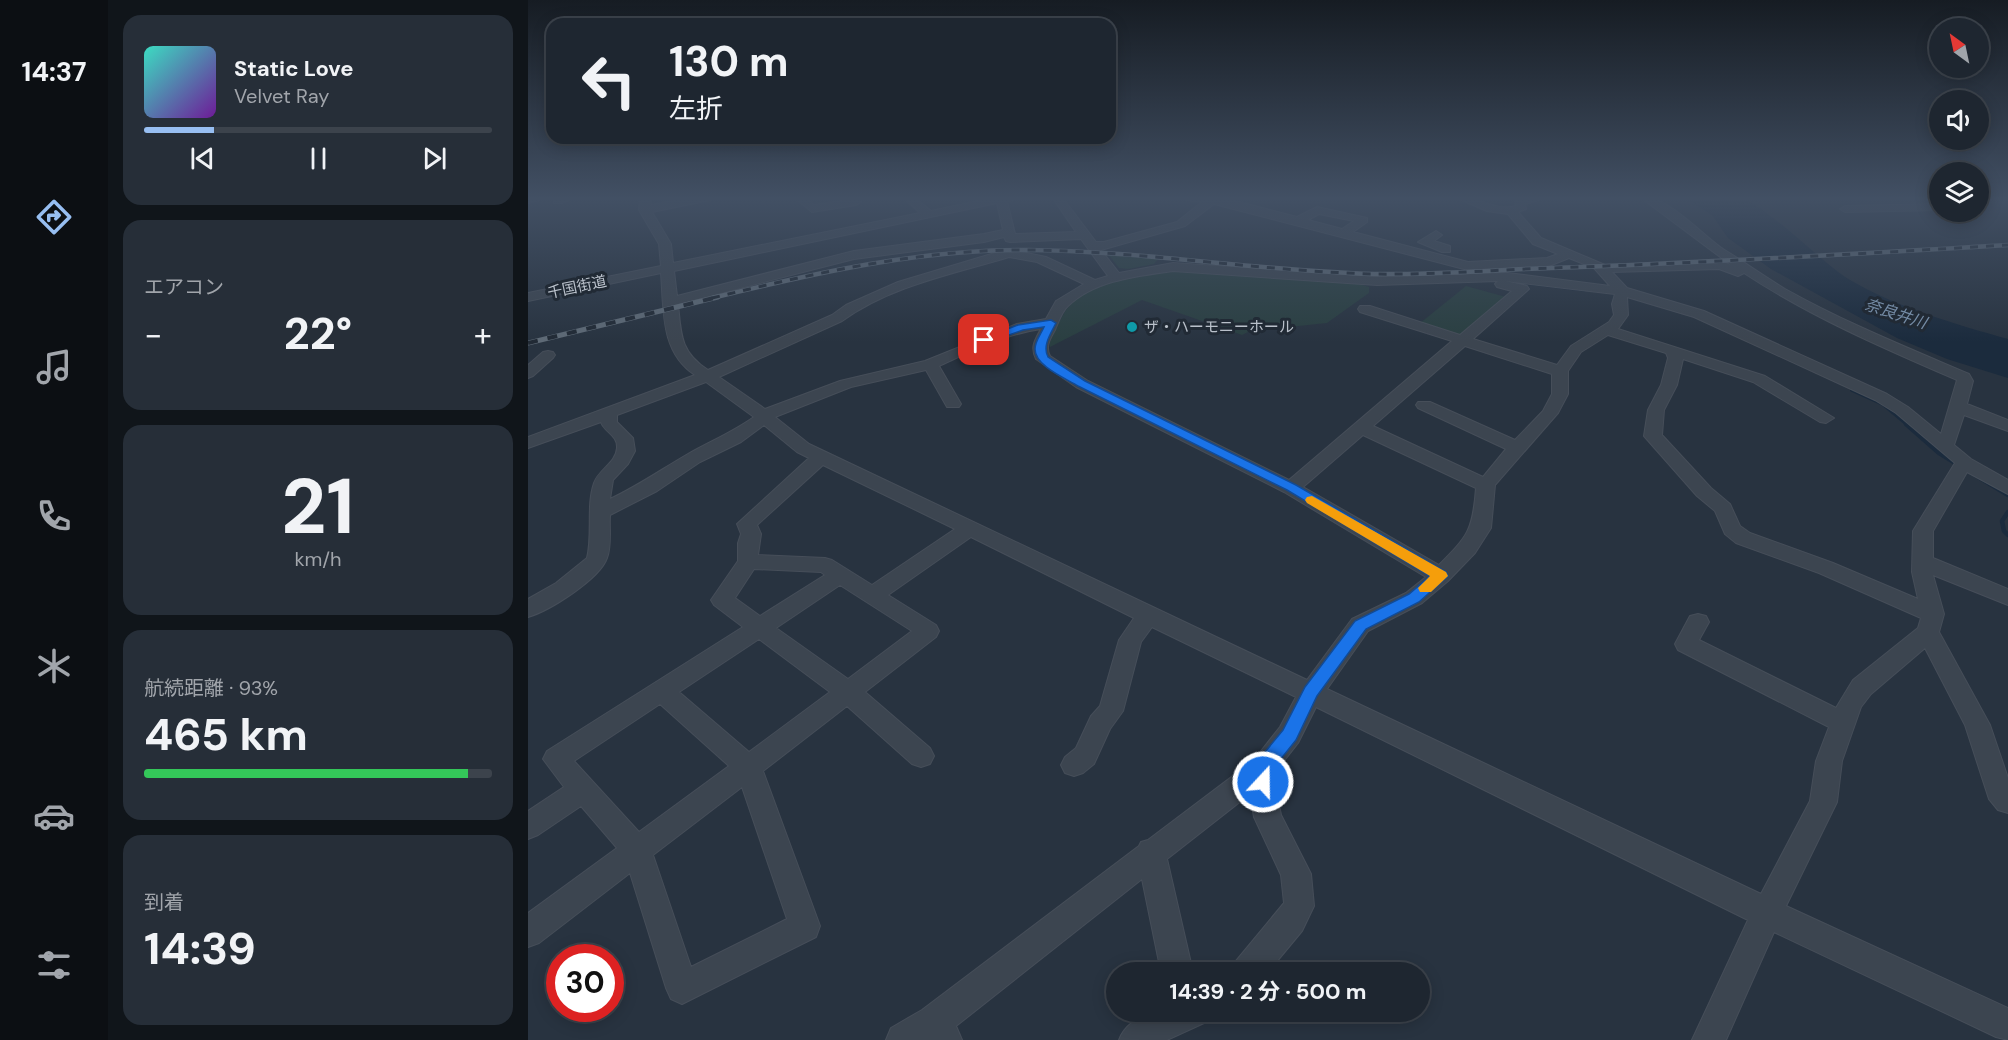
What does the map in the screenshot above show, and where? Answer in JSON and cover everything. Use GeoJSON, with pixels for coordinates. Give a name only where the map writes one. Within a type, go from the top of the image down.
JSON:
{"type":"FeatureCollection","features":[{"type":"Feature","properties":{"kind":"street"},"geometry":{"type":"LineString","coordinates":[[665,246],[667,260],[665,269],[677,349],[693,367],[740,397],[790,439],[820,458],[1767,913],[2008,1025]]}},
{"type":"Feature","properties":{"kind":"street","name":"千国街道"},"geometry":{"type":"LineString","coordinates":[[528,297],[778,246]]}},
{"type":"Feature","properties":{"kind":"street"},"geometry":{"type":"LineString","coordinates":[[894,246],[898,249]]}},
{"type":"Feature","properties":{"kind":"street"},"geometry":{"type":"LineString","coordinates":[[670,302],[854,255],[925,246]]}},
{"type":"Feature","properties":{"kind":"street"},"geometry":{"type":"LineString","coordinates":[[1093,246],[1107,246]]}},
{"type":"Feature","properties":{"kind":"street"},"geometry":{"type":"LineString","coordinates":[[1093,246],[1116,277]]}},
{"type":"Feature","properties":{"kind":"street"},"geometry":{"type":"LineString","coordinates":[[1391,246],[1468,266],[1549,262],[1568,254]]}},
{"type":"Feature","properties":{"kind":"street"},"geometry":{"type":"LineString","coordinates":[[1437,246],[1483,258],[1495,265]]}},
{"type":"Feature","properties":{"kind":"street"},"geometry":{"type":"LineString","coordinates":[[1548,246],[1602,269],[1622,291]]}},
{"type":"Feature","properties":{"kind":"street"},"geometry":{"type":"LineString","coordinates":[[1709,246],[1780,291],[1860,333],[1958,374],[1965,381],[1948,441],[1942,444]]}},
{"type":"Feature","properties":{"kind":"street"},"geometry":{"type":"LineString","coordinates":[[528,443],[707,376],[837,318],[851,308],[903,285],[1008,253],[1021,253],[1064,268],[1094,284]]}},
{"type":"Feature","properties":{"kind":"street"},"geometry":{"type":"LineString","coordinates":[[1602,269],[1720,265],[1746,275],[1756,276]]}},
{"type":"Feature","properties":{"kind":"street"},"geometry":{"type":"LineString","coordinates":[[1440,576],[1291,488],[1082,384],[1044,359],[1040,352],[1041,343],[1061,304],[1094,284],[1116,277],[1152,269],[1186,267],[1323,279],[1377,281],[1508,277],[1622,291],[1712,319],[1881,398],[1902,410],[1942,444],[1961,466],[2008,488]]}},
{"type":"Feature","properties":{"kind":"street"},"geometry":{"type":"LineString","coordinates":[[1291,488],[1522,289],[1480,277]]}},
{"type":"Feature","properties":{"kind":"street"},"geometry":{"type":"LineString","coordinates":[[903,1040],[939,1031],[1151,852],[1263,768],[1289,735],[1311,692],[1360,625],[1414,598],[1468,548],[1480,528],[1486,485],[1550,413],[1560,394],[1560,371],[1576,349],[1614,325],[1621,315],[1619,304],[1622,291]]}},
{"type":"Feature","properties":{"kind":"street"},"geometry":{"type":"LineString","coordinates":[[1365,309],[1560,371]]}},
{"type":"Feature","properties":{"kind":"street"},"geometry":{"type":"LineString","coordinates":[[602,511],[650,488],[694,458],[735,438],[771,412],[846,384],[930,364],[1022,327],[1051,323]]}},
{"type":"Feature","properties":{"kind":"street"},"geometry":{"type":"LineString","coordinates":[[1606,330],[1759,379],[1826,418]]}},
{"type":"Feature","properties":{"kind":"street"},"geometry":{"type":"LineString","coordinates":[[1672,350],[1676,358],[1669,385],[1656,410],[1653,436],[1704,492],[1723,508],[1732,529],[1743,538],[1826,568],[1931,623]]}},
{"type":"Feature","properties":{"kind":"street"},"geometry":{"type":"LineString","coordinates":[[528,373],[548,355]]}},
{"type":"Feature","properties":{"kind":"street"},"geometry":{"type":"LineString","coordinates":[[930,364],[953,404]]}},
{"type":"Feature","properties":{"kind":"street"},"geometry":{"type":"LineString","coordinates":[[1424,405],[1517,448]]}},
{"type":"Feature","properties":{"kind":"street"},"geometry":{"type":"LineString","coordinates":[[1959,407],[2008,426]]}},
{"type":"Feature","properties":{"kind":"street"},"geometry":{"type":"LineString","coordinates":[[528,609],[564,588],[595,562],[598,556],[602,511],[601,491],[604,479],[622,462],[627,447],[624,436],[609,424],[609,414]]}},
{"type":"Feature","properties":{"kind":"street"},"geometry":{"type":"LineString","coordinates":[[1362,428],[1486,485]]}},
{"type":"Feature","properties":{"kind":"street"},"geometry":{"type":"LineString","coordinates":[[820,458],[747,524],[751,534],[748,543],[748,562],[722,600],[848,692],[921,756]]}},
{"type":"Feature","properties":{"kind":"street"},"geometry":{"type":"LineString","coordinates":[[1961,466],[1923,531],[1922,572],[1931,623],[1977,725],[1999,791],[2008,801]]}},
{"type":"Feature","properties":{"kind":"street"},"geometry":{"type":"LineString","coordinates":[[872,596],[969,529]]}},
{"type":"Feature","properties":{"kind":"street"},"geometry":{"type":"LineString","coordinates":[[528,932],[928,631],[825,565],[748,562]]}},
{"type":"Feature","properties":{"kind":"street"},"geometry":{"type":"LineString","coordinates":[[1922,562],[2008,597]]}},
{"type":"Feature","properties":{"kind":"street"},"geometry":{"type":"LineString","coordinates":[[662,691],[748,767],[806,926],[682,988],[637,850],[556,759],[840,575]]}},
{"type":"Feature","properties":{"kind":"street"},"geometry":{"type":"LineString","coordinates":[[1074,765],[1085,756],[1100,723],[1111,711],[1130,640],[1148,616]]}},
{"type":"Feature","properties":{"kind":"street"},"geometry":{"type":"LineString","coordinates":[[1698,622],[1686,644],[1843,723]]}},
{"type":"Feature","properties":{"kind":"street"},"geometry":{"type":"LineString","coordinates":[[1709,1040],[1767,913],[1823,802],[1829,761],[1850,703],[1862,687],[1931,623]]}},
{"type":"Feature","properties":{"kind":"street"},"geometry":{"type":"LineString","coordinates":[[1255,962],[1291,920],[1299,906],[1296,874],[1268,817],[1263,795],[1263,768]]}},
{"type":"Feature","properties":{"kind":"street"},"geometry":{"type":"LineString","coordinates":[[528,826],[583,790]]}},
{"type":"Feature","properties":{"kind":"street"},"geometry":{"type":"LineString","coordinates":[[1151,852],[1175,962]]}},
{"type":"Feature","properties":{"kind":"street"},"geometry":{"type":"LineString","coordinates":[[1136,1040],[1167,1022]]}},
{"type":"Feature","properties":{"kind":"green space"},"geometry":{"type":"Polygon","coordinates":[[[1109,255],[1158,259],[1154,264],[1128,269],[1119,268],[1109,255]]]}},
{"type":"Feature","properties":{"kind":"green space"},"geometry":{"type":"Polygon","coordinates":[[[1174,270],[1357,283],[1369,287],[1369,293],[1327,323],[1250,331],[1242,335],[1142,300],[1050,347],[1050,342],[1064,313],[1087,292],[1116,281],[1174,270]]]}},
{"type":"Feature","properties":{"kind":"green space"},"geometry":{"type":"Polygon","coordinates":[[[1466,286],[1506,297],[1465,334],[1457,335],[1419,324],[1466,286]]]}},
{"type":"Feature","properties":{"kind":"water","name":"奈良井川"},"geometry":{"type":"Polygon","coordinates":[[[1738,246],[1806,246],[1850,280],[1887,299],[2008,339],[2008,378],[1947,359],[1897,338],[1771,269],[1738,246]]]}},
{"type":"Feature","properties":{"kind":"waterway"},"geometry":{"type":"LineString","coordinates":[[1515,282],[1584,290]]}},
{"type":"Feature","properties":{"kind":"waterway"},"geometry":{"type":"LineString","coordinates":[[1852,390],[1883,404],[1908,425]]}},
{"type":"Feature","properties":{"kind":"waterway"},"geometry":{"type":"LineString","coordinates":[[1906,424],[1939,453],[2008,495]]}},
{"type":"Feature","properties":{"kind":"waterway"},"geometry":{"type":"LineString","coordinates":[[2008,512],[2002,521],[2004,531],[2008,535]]}},
{"type":"Feature","properties":{"kind":"railway"},"geometry":{"type":"LineString","coordinates":[[712,298],[868,264],[988,251],[1071,251],[1287,269],[1396,274],[1722,261],[1998,246]]}},
{"type":"Feature","properties":{"kind":"railway"},"geometry":{"type":"LineString","coordinates":[[528,343],[718,297]]}},
{"type":"Feature","properties":{"kind":"slow traffic"},"geometry":{"type":"LineString","coordinates":[[1312,500],[1440,576],[1425,588]]}},
{"type":"Feature","properties":{"kind":"place","name":"ザ・ハーモニーホール"},"geometry":{"type":"Point","coordinates":[1132,327]}},
{"type":"Feature","properties":{"kind":"route"},"geometry":{"type":"LineString","coordinates":[[984,340],[1022,327],[1051,323],[1041,343],[1040,352],[1044,359],[1062,371],[1082,384],[1291,488],[1440,576],[1414,598],[1360,625],[1311,692],[1289,735],[1263,768],[1263,782]]}}]}
